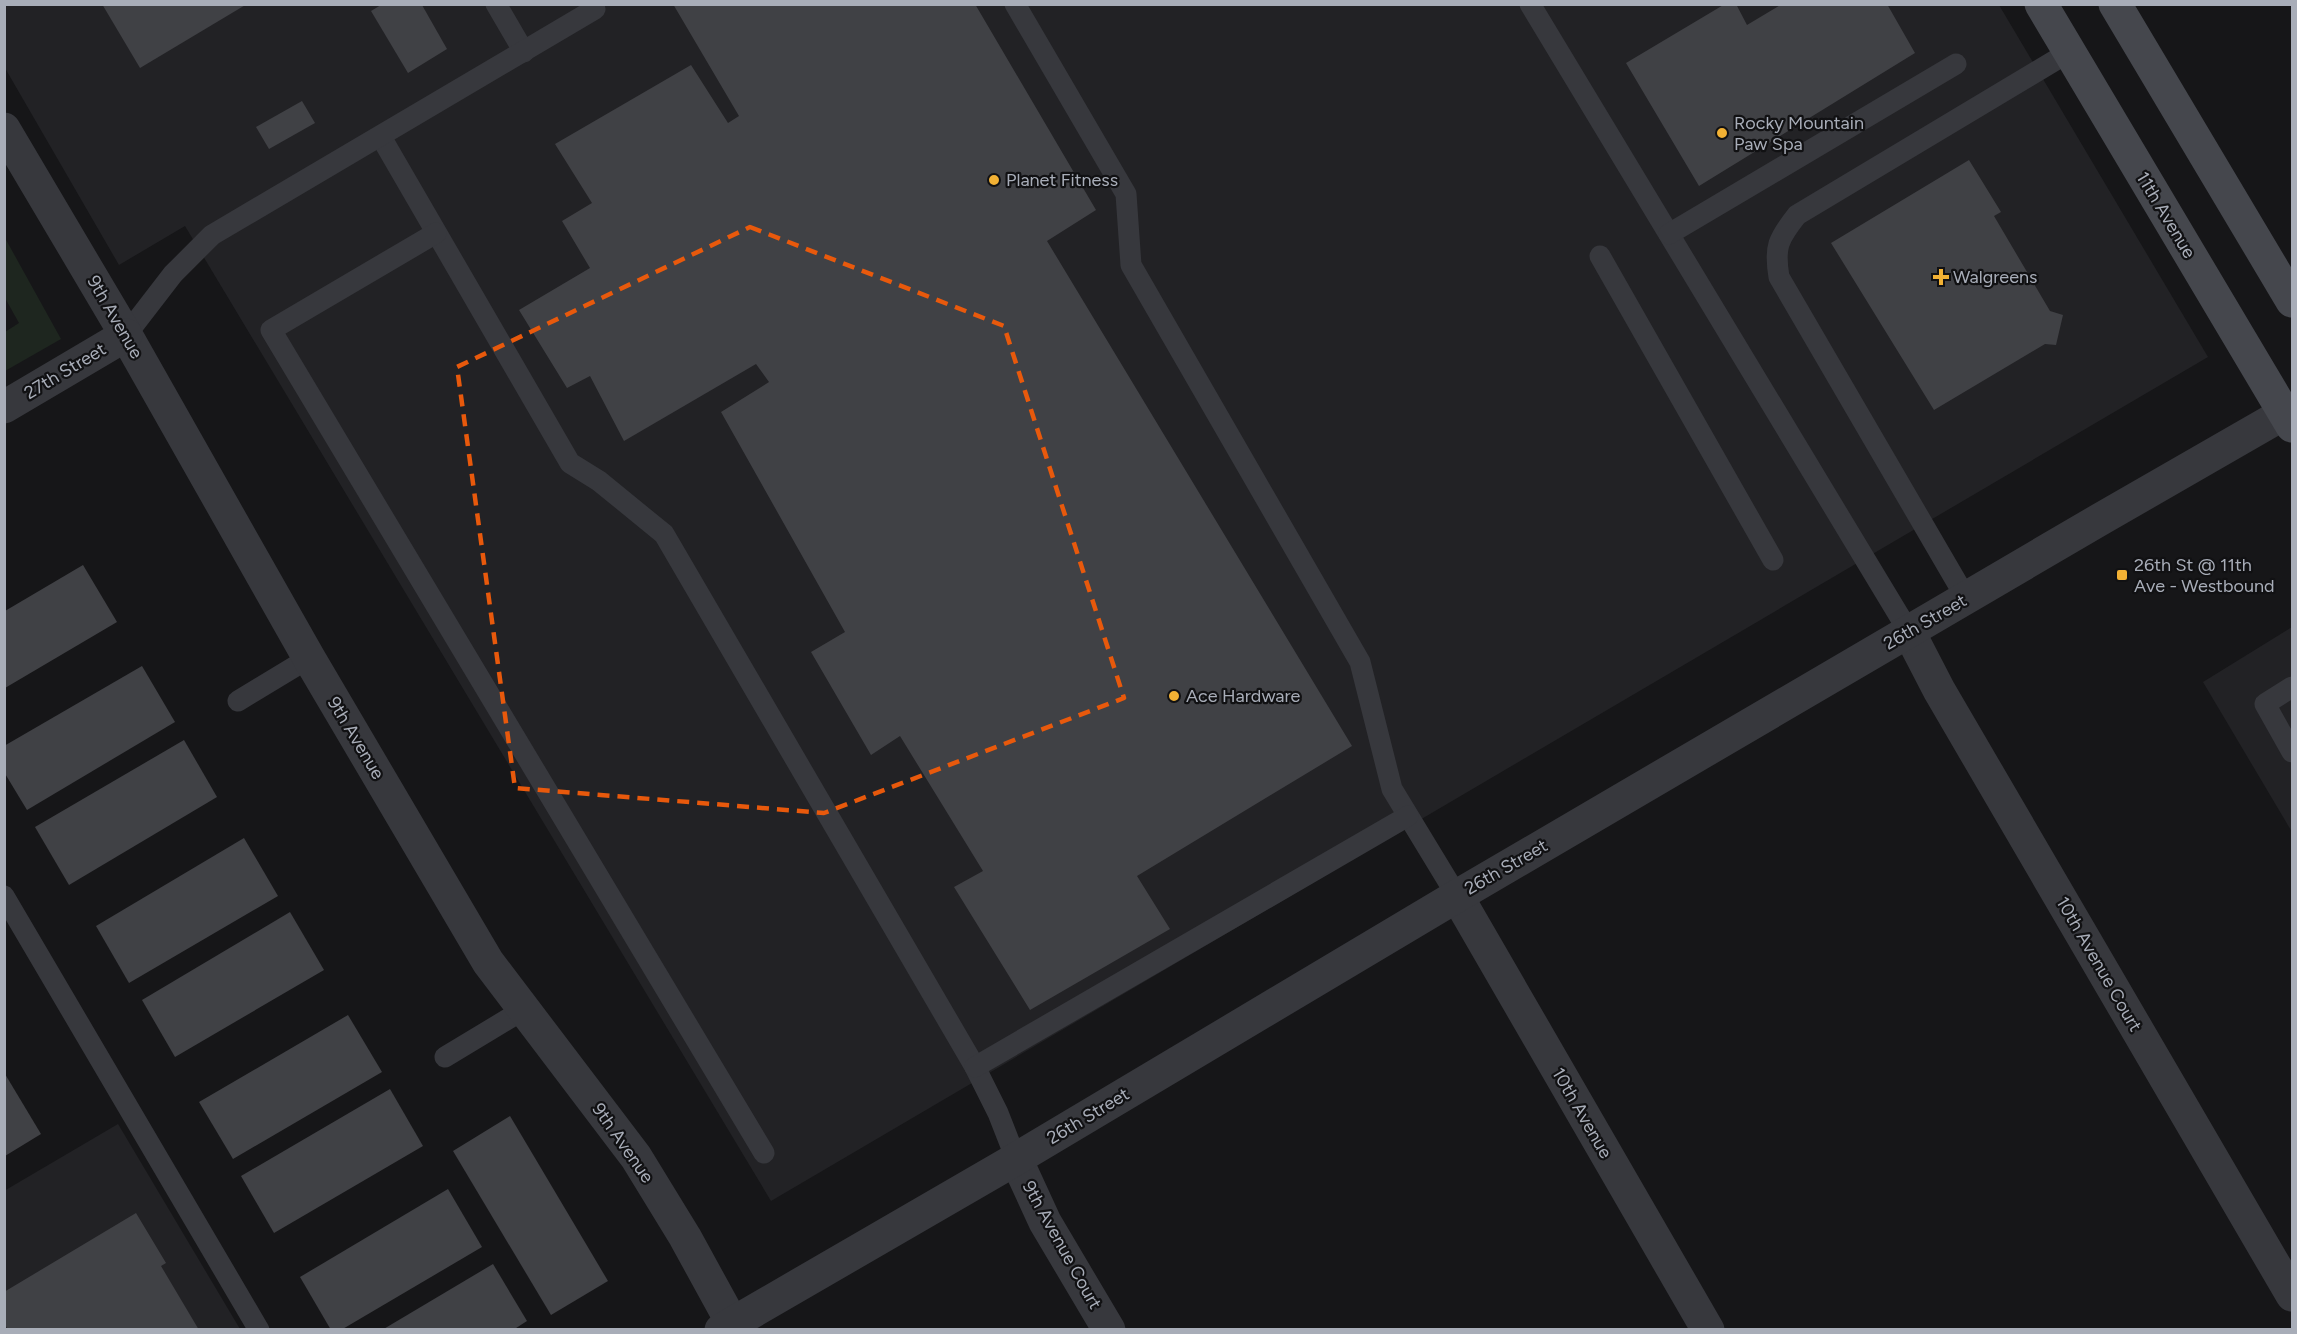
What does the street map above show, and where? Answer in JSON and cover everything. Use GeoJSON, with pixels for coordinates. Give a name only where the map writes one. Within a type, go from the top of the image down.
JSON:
{"type":"FeatureCollection","features":[{"type":"Feature","properties":{"kind":"main road","name":"11th Avenue"},"geometry":{"type":"LineString","coordinates":[[2040,4],[2290,416]]}},
{"type":"Feature","properties":{"kind":"main road"},"geometry":{"type":"LineString","coordinates":[[2115,4],[2292,301]]}},
{"type":"Feature","properties":{"kind":"street","name":"9th Avenue"},"geometry":{"type":"LineString","coordinates":[[4,129],[126,335],[309,658],[489,962],[636,1157],[685,1237],[730,1327]]}},
{"type":"Feature","properties":{"kind":"street","name":"27th Street"},"geometry":{"type":"LineString","coordinates":[[4,407],[126,335]]}},
{"type":"Feature","properties":{"kind":"street","name":"26th Street"},"geometry":{"type":"LineString","coordinates":[[730,1327],[1456,896],[1966,598],[2290,416]]}},
{"type":"Feature","properties":{"kind":"street","name":"10th Avenue Court"},"geometry":{"type":"LineString","coordinates":[[1909,632],[1939,690],[2292,1295]]}},
{"type":"Feature","properties":{"kind":"street","name":"10th Avenue"},"geometry":{"type":"LineString","coordinates":[[1456,896],[1708,1329]]}},
{"type":"Feature","properties":{"kind":"street","name":"9th Avenue Court"},"geometry":{"type":"LineString","coordinates":[[1016,1159],[1046,1222],[1109,1329]]}},
{"type":"Feature","properties":{"kind":"lane"},"geometry":{"type":"LineString","coordinates":[[496,4],[524,52]]}},
{"type":"Feature","properties":{"kind":"lane"},"geometry":{"type":"LineString","coordinates":[[1015,4],[1126,194],[1131,265],[1360,663],[1392,789],[1456,896]]}},
{"type":"Feature","properties":{"kind":"lane"},"geometry":{"type":"LineString","coordinates":[[1530,4],[1909,632]]}},
{"type":"Feature","properties":{"kind":"lane"},"geometry":{"type":"LineString","coordinates":[[126,335],[173,274],[212,235],[595,9]]}},
{"type":"Feature","properties":{"kind":"lane"},"geometry":{"type":"LineString","coordinates":[[1966,598],[1779,277],[1776,257],[1779,237],[1797,215],[2069,52]]}},
{"type":"Feature","properties":{"kind":"lane"},"geometry":{"type":"LineString","coordinates":[[1669,234],[1956,64]]}},
{"type":"Feature","properties":{"kind":"lane"},"geometry":{"type":"LineString","coordinates":[[381,137],[570,463],[599,481],[664,534],[975,1067],[998,1113],[1016,1159]]}},
{"type":"Feature","properties":{"kind":"lane"},"geometry":{"type":"LineString","coordinates":[[436,233],[271,330],[764,1153]]}},
{"type":"Feature","properties":{"kind":"lane"},"geometry":{"type":"LineString","coordinates":[[1600,256],[1773,560]]}},
{"type":"Feature","properties":{"kind":"lane"},"geometry":{"type":"LineString","coordinates":[[238,701],[309,658]]}},
{"type":"Feature","properties":{"kind":"lane"},"geometry":{"type":"LineString","coordinates":[[2292,687],[2265,704],[2292,752]]}},
{"type":"Feature","properties":{"kind":"lane"},"geometry":{"type":"LineString","coordinates":[[975,1067],[1408,816]]}},
{"type":"Feature","properties":{"kind":"lane"},"geometry":{"type":"LineString","coordinates":[[4,896],[259,1329]]}},
{"type":"Feature","properties":{"kind":"lane"},"geometry":{"type":"LineString","coordinates":[[445,1056],[523,1010]]}},
{"type":"Feature","properties":{"kind":"highlighted area"},"geometry":{"type":"Polygon","coordinates":[[[750,227],[1004,326],[1124,698],[824,813],[515,788],[457,367],[750,227]]]}},
{"type":"Feature","properties":{"kind":"shaded area"},"geometry":{"type":"Polygon","coordinates":[[[4,5],[1999,5],[2208,357],[771,1201],[185,226],[119,265],[5,68],[4,5]]]}},
{"type":"Feature","properties":{"kind":"shaded area"},"geometry":{"type":"Polygon","coordinates":[[[5,238],[61,339],[5,371],[5,332],[19,323],[5,298],[5,238]]]}},
{"type":"Feature","properties":{"kind":"shaded area"},"geometry":{"type":"Polygon","coordinates":[[[2292,627],[2292,832],[2203,682],[2292,627]]]}},
{"type":"Feature","properties":{"kind":"shaded area"},"geometry":{"type":"Polygon","coordinates":[[[118,1124],[240,1329],[5,1329],[4,1191],[118,1124]]]}},
{"type":"Feature","properties":{"kind":"building"},"geometry":{"type":"Polygon","coordinates":[[[102,4],[247,4],[140,68],[102,4]]]}},
{"type":"Feature","properties":{"kind":"building"},"geometry":{"type":"Polygon","coordinates":[[[673,4],[975,4],[1096,210],[1047,241],[1352,746],[1137,876],[1170,929],[1030,1010],[954,887],[983,871],[900,736],[871,755],[811,652],[845,632],[721,412],[769,382],[756,364],[624,441],[590,376],[567,388],[519,310],[590,268],[562,221],[592,203],[555,144],[691,65],[728,123],[739,116],[673,4]]]}},
{"type":"Feature","properties":{"kind":"building"},"geometry":{"type":"Polygon","coordinates":[[[1725,4],[1736,4],[1747,25],[1782,4],[1887,4],[1915,53],[1699,186],[1626,63],[1725,4]]]}},
{"type":"Feature","properties":{"kind":"building"},"geometry":{"type":"Polygon","coordinates":[[[381,5],[422,5],[447,49],[408,73],[371,11],[381,5]]]}},
{"type":"Feature","properties":{"kind":"building"},"geometry":{"type":"Polygon","coordinates":[[[302,101],[315,123],[269,149],[256,127],[302,101]]]}},
{"type":"Feature","properties":{"kind":"building","name":"Walgreens"},"geometry":{"type":"Polygon","coordinates":[[[1969,160],[2001,212],[1994,216],[2050,311],[2063,315],[2056,345],[2045,344],[1934,410],[1831,243],[1969,160]]]}},
{"type":"Feature","properties":{"kind":"building"},"geometry":{"type":"Polygon","coordinates":[[[83,565],[117,622],[5,688],[5,611],[83,565]]]}},
{"type":"Feature","properties":{"kind":"building"},"geometry":{"type":"Polygon","coordinates":[[[142,666],[175,722],[27,810],[4,772],[4,746],[142,666]]]}},
{"type":"Feature","properties":{"kind":"building"},"geometry":{"type":"Polygon","coordinates":[[[184,740],[217,797],[69,885],[35,827],[184,740]]]}},
{"type":"Feature","properties":{"kind":"building"},"geometry":{"type":"Polygon","coordinates":[[[244,838],[278,896],[129,983],[96,926],[244,838]]]}},
{"type":"Feature","properties":{"kind":"building"},"geometry":{"type":"Polygon","coordinates":[[[290,912],[324,970],[175,1057],[142,1000],[290,912]]]}},
{"type":"Feature","properties":{"kind":"building"},"geometry":{"type":"Polygon","coordinates":[[[348,1015],[382,1072],[233,1159],[199,1102],[348,1015]]]}},
{"type":"Feature","properties":{"kind":"building"},"geometry":{"type":"Polygon","coordinates":[[[5,1074],[41,1134],[5,1156],[5,1074]]]}},
{"type":"Feature","properties":{"kind":"building"},"geometry":{"type":"Polygon","coordinates":[[[390,1089],[423,1146],[274,1233],[241,1176],[390,1089]]]}},
{"type":"Feature","properties":{"kind":"building"},"geometry":{"type":"Polygon","coordinates":[[[510,1116],[608,1281],[551,1315],[453,1151],[510,1116]]]}},
{"type":"Feature","properties":{"kind":"building"},"geometry":{"type":"Polygon","coordinates":[[[448,1189],[482,1247],[341,1330],[331,1330],[300,1277],[448,1189]]]}},
{"type":"Feature","properties":{"kind":"building"},"geometry":{"type":"Polygon","coordinates":[[[136,1213],[166,1263],[161,1266],[199,1330],[8,1330],[4,1323],[4,1292],[136,1213]]]}},
{"type":"Feature","properties":{"kind":"building"},"geometry":{"type":"Polygon","coordinates":[[[493,1264],[527,1321],[513,1330],[382,1330],[493,1264]]]}},
{"type":"Feature","properties":{"kind":"place","name":"Rocky Mountain Paw Spa"},"geometry":{"type":"Point","coordinates":[1722,133]}},
{"type":"Feature","properties":{"kind":"place","name":"Planet Fitness"},"geometry":{"type":"Point","coordinates":[994,180]}},
{"type":"Feature","properties":{"kind":"place","name":"Walgreens"},"geometry":{"type":"Point","coordinates":[1941,277]}},
{"type":"Feature","properties":{"kind":"place","name":"26th St @ 11th Ave - Westbound"},"geometry":{"type":"Point","coordinates":[2122,575]}},
{"type":"Feature","properties":{"kind":"place","name":"Ace Hardware"},"geometry":{"type":"Point","coordinates":[1174,696]}}]}
